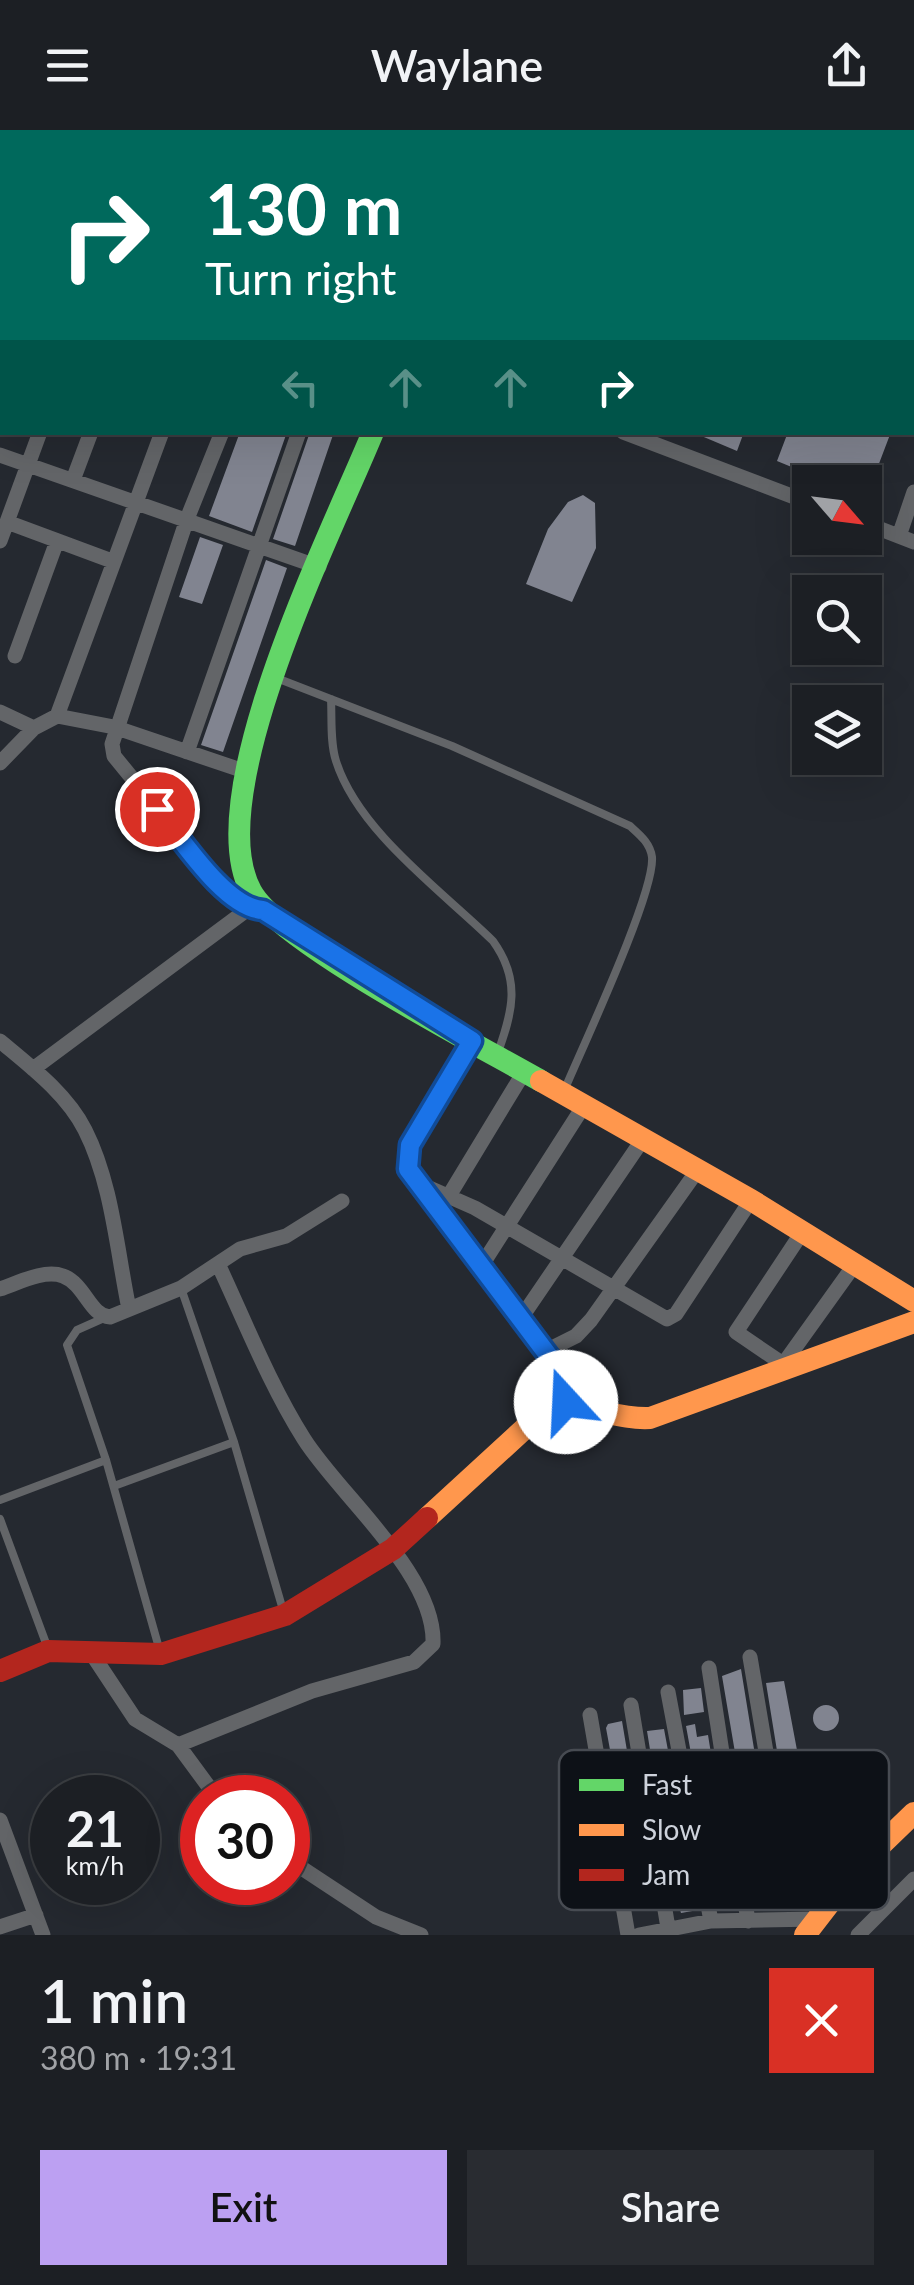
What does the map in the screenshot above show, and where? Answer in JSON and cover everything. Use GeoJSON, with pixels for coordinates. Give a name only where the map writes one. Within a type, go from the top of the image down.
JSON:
{"type":"FeatureCollection","features":[{"type":"Feature","properties":{"kind":"street"},"geometry":{"type":"LineString","coordinates":[[0,542],[39,435]]}},
{"type":"Feature","properties":{"kind":"street"},"geometry":{"type":"LineString","coordinates":[[73,480],[90,435]]}},
{"type":"Feature","properties":{"kind":"street"},"geometry":{"type":"LineString","coordinates":[[57,716],[161,435]]}},
{"type":"Feature","properties":{"kind":"street"},"geometry":{"type":"LineString","coordinates":[[221,435],[114,727],[114,756],[222,888],[524,1072],[751,1200],[914,1300]]}},
{"type":"Feature","properties":{"kind":"street"},"geometry":{"type":"LineString","coordinates":[[186,752],[299,435]]}},
{"type":"Feature","properties":{"kind":"street"},"geometry":{"type":"LineString","coordinates":[[256,909],[241,851],[239,810],[244,771],[274,677],[373,435]]}},
{"type":"Feature","properties":{"kind":"street"},"geometry":{"type":"LineString","coordinates":[[632,435],[792,496]]}},
{"type":"Feature","properties":{"kind":"street"},"geometry":{"type":"LineString","coordinates":[[673,451],[679,435]]}},
{"type":"Feature","properties":{"kind":"street"},"geometry":{"type":"LineString","coordinates":[[0,456],[318,566]]}},
{"type":"Feature","properties":{"kind":"street"},"geometry":{"type":"LineString","coordinates":[[882,530],[906,539],[914,492]]}},
{"type":"Feature","properties":{"kind":"street"},"geometry":{"type":"LineString","coordinates":[[7,522],[112,561]]}},
{"type":"Feature","properties":{"kind":"street"},"geometry":{"type":"LineString","coordinates":[[15,656],[58,541]]}},
{"type":"Feature","properties":{"kind":"street"},"geometry":{"type":"LineString","coordinates":[[0,712],[34,728]]}},
{"type":"Feature","properties":{"kind":"street"},"geometry":{"type":"LineString","coordinates":[[0,763],[34,728],[57,716],[114,727],[244,771]]}},
{"type":"Feature","properties":{"kind":"street"},"geometry":{"type":"LineString","coordinates":[[33,1069],[256,909]]}},
{"type":"Feature","properties":{"kind":"street"},"geometry":{"type":"LineString","coordinates":[[0,1041],[33,1069],[85,1128],[100,1168],[130,1309]]}},
{"type":"Feature","properties":{"kind":"street"},"geometry":{"type":"LineString","coordinates":[[472,1041],[406,1158],[416,1182],[544,1352],[563,1382],[566,1402]]}},
{"type":"Feature","properties":{"kind":"street"},"geometry":{"type":"LineString","coordinates":[[450,1194],[524,1072]]}},
{"type":"Feature","properties":{"kind":"street"},"geometry":{"type":"LineString","coordinates":[[480,1268],[508,1227],[573,1101]]}},
{"type":"Feature","properties":{"kind":"street"},"geometry":{"type":"LineString","coordinates":[[519,1320],[643,1139]]}},
{"type":"Feature","properties":{"kind":"street"},"geometry":{"type":"LineString","coordinates":[[544,1352],[576,1336],[697,1171]]}},
{"type":"Feature","properties":{"kind":"street"},"geometry":{"type":"LineString","coordinates":[[416,1182],[450,1194],[667,1319],[676,1314],[751,1200]]}},
{"type":"Feature","properties":{"kind":"street"},"geometry":{"type":"LineString","coordinates":[[0,1289],[38,1276],[62,1276],[83,1289],[104,1318],[181,1288],[240,1250],[310,1224],[342,1201]]}},
{"type":"Feature","properties":{"kind":"street"},"geometry":{"type":"LineString","coordinates":[[781,1367],[736,1332],[803,1231]]}},
{"type":"Feature","properties":{"kind":"street"},"geometry":{"type":"LineString","coordinates":[[781,1367],[855,1264]]}},
{"type":"Feature","properties":{"kind":"street"},"geometry":{"type":"LineString","coordinates":[[178,1745],[243,1715],[414,1662],[428,1653],[434,1627],[393,1549],[347,1498],[305,1441],[277,1393],[219,1266]]}},
{"type":"Feature","properties":{"kind":"street"},"geometry":{"type":"LineString","coordinates":[[0,1671],[48,1651],[161,1654],[284,1615],[393,1549],[547,1408],[566,1402],[624,1422],[650,1418],[781,1367],[914,1322]]}},
{"type":"Feature","properties":{"kind":"street"},"geometry":{"type":"LineString","coordinates":[[90,1652],[135,1719],[178,1745],[200,1775]]}},
{"type":"Feature","properties":{"kind":"street"},"geometry":{"type":"LineString","coordinates":[[750,1658],[766,1750]]}},
{"type":"Feature","properties":{"kind":"street"},"geometry":{"type":"LineString","coordinates":[[709,1668],[723,1750]]}},
{"type":"Feature","properties":{"kind":"street"},"geometry":{"type":"LineString","coordinates":[[668,1692],[679,1750]]}},
{"type":"Feature","properties":{"kind":"street"},"geometry":{"type":"LineString","coordinates":[[630,1705],[638,1750]]}},
{"type":"Feature","properties":{"kind":"street"},"geometry":{"type":"LineString","coordinates":[[590,1715],[596,1750]]}},
{"type":"Feature","properties":{"kind":"street"},"geometry":{"type":"LineString","coordinates":[[889,1837],[914,1813]]}},
{"type":"Feature","properties":{"kind":"street"},"geometry":{"type":"LineString","coordinates":[[0,1820],[43,1935]]}},
{"type":"Feature","properties":{"kind":"street"},"geometry":{"type":"LineString","coordinates":[[310,1874],[376,1917],[421,1935]]}},
{"type":"Feature","properties":{"kind":"street"},"geometry":{"type":"LineString","coordinates":[[889,1904],[914,1879]]}},
{"type":"Feature","properties":{"kind":"street"},"geometry":{"type":"LineString","coordinates":[[624,1910],[628,1935]]}},
{"type":"Feature","properties":{"kind":"street"},"geometry":{"type":"LineString","coordinates":[[665,1910],[668,1928]]}},
{"type":"Feature","properties":{"kind":"street"},"geometry":{"type":"LineString","coordinates":[[709,1910],[711,1921]]}},
{"type":"Feature","properties":{"kind":"street"},"geometry":{"type":"LineString","coordinates":[[747,1910],[748,1922]]}},
{"type":"Feature","properties":{"kind":"street"},"geometry":{"type":"LineString","coordinates":[[858,1935],[883,1910]]}},
{"type":"Feature","properties":{"kind":"street"},"geometry":{"type":"LineString","coordinates":[[0,1927],[36,1915]]}},
{"type":"Feature","properties":{"kind":"street"},"geometry":{"type":"LineString","coordinates":[[640,1935],[711,1921],[811,1927]]}},
{"type":"Feature","properties":{"kind":"lane"},"geometry":{"type":"LineString","coordinates":[[274,677],[514,772],[630,826],[652,851],[646,889],[573,1101]]}},
{"type":"Feature","properties":{"kind":"lane"},"geometry":{"type":"LineString","coordinates":[[332,699],[334,757],[348,792],[371,823],[493,941],[508,962],[514,988],[512,1016],[497,1055]]}},
{"type":"Feature","properties":{"kind":"lane"},"geometry":{"type":"LineString","coordinates":[[181,1288],[234,1442],[284,1615]]}},
{"type":"Feature","properties":{"kind":"lane"},"geometry":{"type":"LineString","coordinates":[[104,1318],[77,1330],[67,1345],[114,1486],[161,1654]]}},
{"type":"Feature","properties":{"kind":"lane"},"geometry":{"type":"LineString","coordinates":[[114,1486],[234,1442]]}},
{"type":"Feature","properties":{"kind":"lane"},"geometry":{"type":"LineString","coordinates":[[0,1500],[106,1460]]}},
{"type":"Feature","properties":{"kind":"lane"},"geometry":{"type":"LineString","coordinates":[[0,1519],[48,1651]]}},
{"type":"Feature","properties":{"kind":"building"},"geometry":{"type":"Polygon","coordinates":[[[239,435],[286,435],[252,532],[209,516],[239,435]]]}},
{"type":"Feature","properties":{"kind":"building"},"geometry":{"type":"Polygon","coordinates":[[[309,435],[333,435],[295,546],[273,539],[309,435]]]}},
{"type":"Feature","properties":{"kind":"building"},"geometry":{"type":"Polygon","coordinates":[[[699,435],[743,435],[737,451],[699,435]]]}},
{"type":"Feature","properties":{"kind":"building"},"geometry":{"type":"Polygon","coordinates":[[[787,435],[890,435],[878,465],[792,467],[777,461],[787,435]]]}},
{"type":"Feature","properties":{"kind":"building"},"geometry":{"type":"Polygon","coordinates":[[[583,495],[595,503],[596,548],[572,602],[526,584],[548,529],[568,502],[583,495]]]}},
{"type":"Feature","properties":{"kind":"building"},"geometry":{"type":"Polygon","coordinates":[[[200,537],[223,545],[202,604],[179,597],[200,537]]]}},
{"type":"Feature","properties":{"kind":"building"},"geometry":{"type":"Polygon","coordinates":[[[266,560],[287,568],[223,752],[201,745],[266,560]]]}},
{"type":"Feature","properties":{"kind":"building"},"geometry":{"type":"Polygon","coordinates":[[[741,1669],[754,1750],[735,1750],[722,1676],[741,1669]]]}},
{"type":"Feature","properties":{"kind":"building"},"geometry":{"type":"Polygon","coordinates":[[[784,1681],[797,1750],[777,1750],[766,1683],[784,1681]]]}},
{"type":"Feature","properties":{"kind":"building"},"geometry":{"type":"Polygon","coordinates":[[[701,1688],[704,1712],[684,1715],[683,1690],[701,1688]]]}},
{"type":"Feature","properties":{"kind":"building"},"geometry":{"type":"Polygon","coordinates":[[[826,1705],[835,1709],[839,1718],[835,1727],[826,1731],[817,1727],[813,1718],[817,1709],[826,1705]]]}},
{"type":"Feature","properties":{"kind":"building"},"geometry":{"type":"Polygon","coordinates":[[[622,1721],[627,1750],[610,1750],[608,1724],[622,1721]]]}},
{"type":"Feature","properties":{"kind":"building"},"geometry":{"type":"Polygon","coordinates":[[[695,1724],[697,1737],[708,1735],[710,1750],[690,1750],[686,1726],[695,1724]]]}},
{"type":"Feature","properties":{"kind":"building"},"geometry":{"type":"Polygon","coordinates":[[[664,1729],[668,1750],[650,1750],[647,1731],[664,1729]]]}},
{"type":"Feature","properties":{"kind":"traffic: fast"},"geometry":{"type":"LineString","coordinates":[[372,435],[303,595],[256,729],[242,793],[240,848],[251,891],[269,913],[340,965],[541,1081]]}},
{"type":"Feature","properties":{"kind":"traffic: slow"},"geometry":{"type":"LineString","coordinates":[[541,1081],[751,1200],[914,1301]]}},
{"type":"Feature","properties":{"kind":"traffic: slow"},"geometry":{"type":"LineString","coordinates":[[427,1518],[547,1408],[573,1407],[650,1418],[914,1322]]}},
{"type":"Feature","properties":{"kind":"traffic: slow"},"geometry":{"type":"LineString","coordinates":[[889,1837],[914,1813]]}},
{"type":"Feature","properties":{"kind":"traffic: slow"},"geometry":{"type":"LineString","coordinates":[[805,1935],[824,1910]]}},
{"type":"Feature","properties":{"kind":"traffic: jam"},"geometry":{"type":"LineString","coordinates":[[0,1671],[48,1651],[161,1654],[285,1615],[393,1549],[427,1518]]}},
{"type":"Feature","properties":{"kind":"route"},"geometry":{"type":"LineString","coordinates":[[157,809],[222,888],[248,909],[263,910],[408,1005],[472,1041],[410,1145],[408,1169],[554,1363],[563,1382],[566,1402]]}}]}
